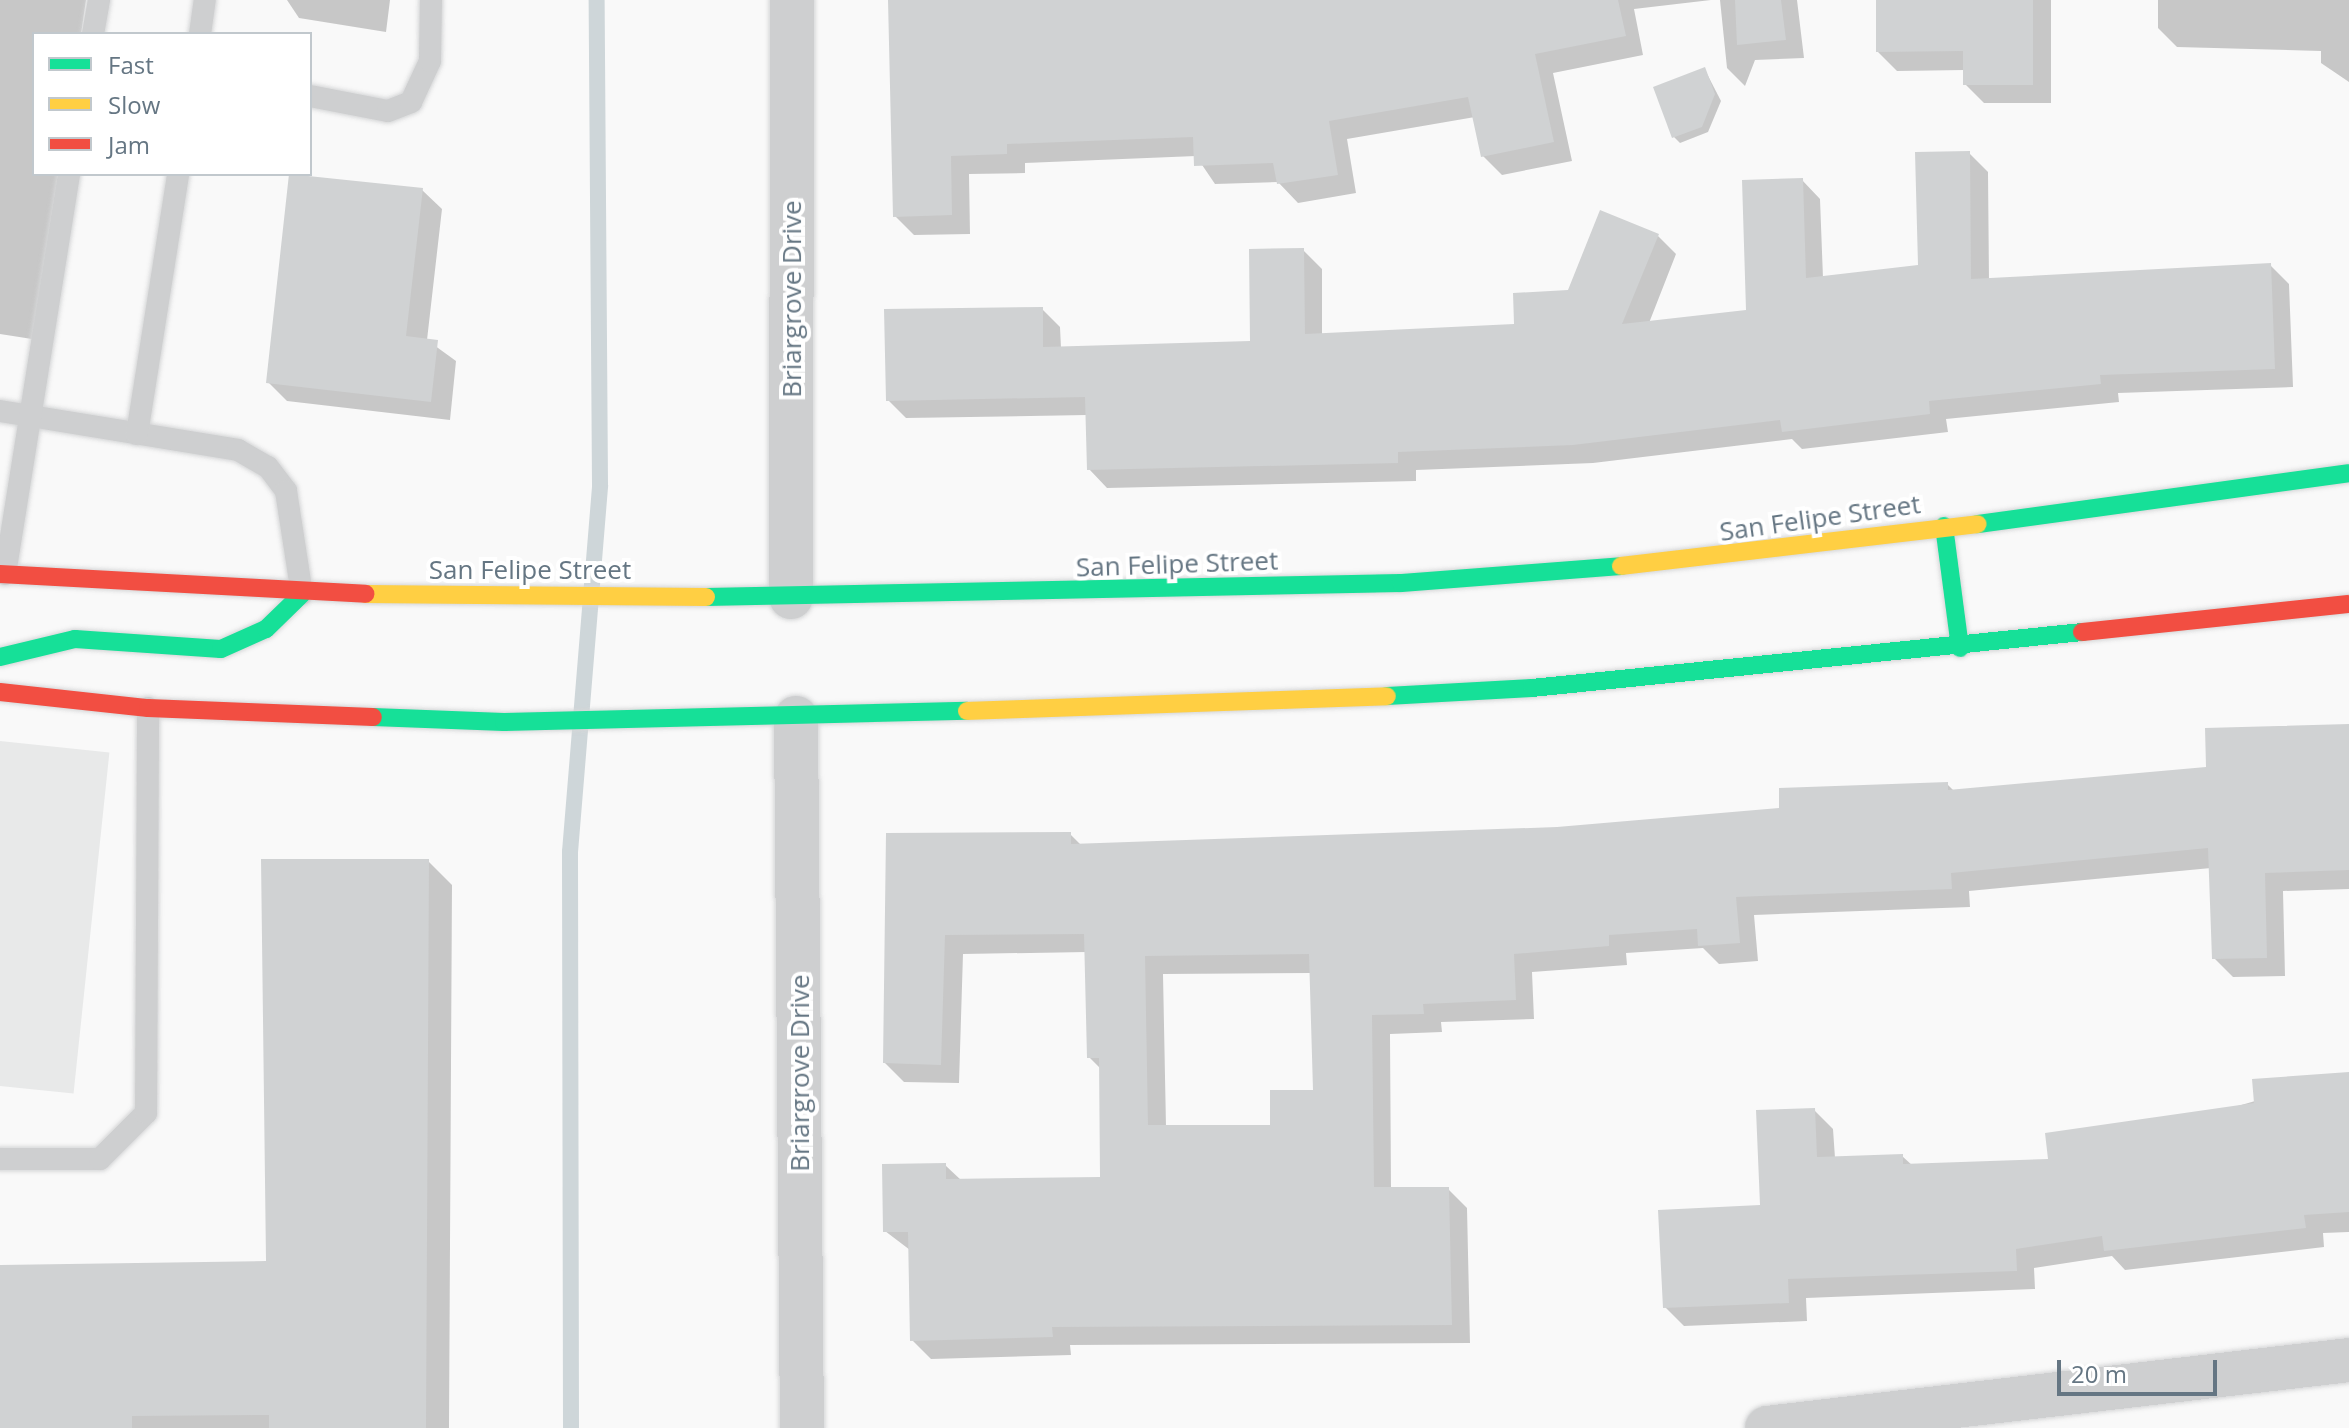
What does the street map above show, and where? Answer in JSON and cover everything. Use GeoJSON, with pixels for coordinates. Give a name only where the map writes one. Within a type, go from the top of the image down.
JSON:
{"type":"FeatureCollection","features":[{"type":"Feature","properties":{"kind":"main road","name":"San Felipe Street"},"geometry":{"type":"LineString","coordinates":[[2,574],[302,594],[491,596],[791,597],[1401,583],[1725,558],[2349,473]]}},
{"type":"Feature","properties":{"kind":"main road"},"geometry":{"type":"LineString","coordinates":[[1944,526],[1960,648]]}},
{"type":"Feature","properties":{"kind":"main road"},"geometry":{"type":"LineString","coordinates":[[0,657],[75,639],[221,649],[266,629],[302,594]]}},
{"type":"Feature","properties":{"kind":"main road"},"geometry":{"type":"LineString","coordinates":[[0,692],[148,708],[504,722],[796,718],[1532,688],[1960,648],[2349,604]]}},
{"type":"Feature","properties":{"kind":"street","name":"Briargrove Drive"},"geometry":{"type":"LineString","coordinates":[[791,597],[792,0]]}},
{"type":"Feature","properties":{"kind":"street","name":"Briargrove Drive"},"geometry":{"type":"LineString","coordinates":[[796,718],[802,1428]]}},
{"type":"Feature","properties":{"kind":"street"},"geometry":{"type":"LineString","coordinates":[[1767,1428],[2349,1360]]}},
{"type":"Feature","properties":{"kind":"lane"},"geometry":{"type":"LineString","coordinates":[[93,32],[99,0]]}},
{"type":"Feature","properties":{"kind":"lane"},"geometry":{"type":"LineString","coordinates":[[200,32],[205,0]]}},
{"type":"Feature","properties":{"kind":"lane"},"geometry":{"type":"LineString","coordinates":[[416,0],[430,35]]}},
{"type":"Feature","properties":{"kind":"lane"},"geometry":{"type":"LineString","coordinates":[[312,96],[388,111],[411,102],[427,72],[431,0]]}},
{"type":"Feature","properties":{"kind":"lane"},"geometry":{"type":"LineString","coordinates":[[2,574],[69,176]]}},
{"type":"Feature","properties":{"kind":"lane"},"geometry":{"type":"LineString","coordinates":[[137,434],[178,176]]}},
{"type":"Feature","properties":{"kind":"lane"},"geometry":{"type":"LineString","coordinates":[[0,411],[238,450],[268,467],[286,491],[302,594]]}},
{"type":"Feature","properties":{"kind":"lane"},"geometry":{"type":"LineString","coordinates":[[0,1159],[100,1159],[146,1113],[148,708]]}},
{"type":"Feature","properties":{"kind":"shaded area"},"geometry":{"type":"Polygon","coordinates":[[[0,741],[109,752],[74,1094],[0,1086],[0,741]]]}},
{"type":"Feature","properties":{"kind":"building"},"geometry":{"type":"Polygon","coordinates":[[[888,0],[1618,0],[1626,36],[1535,54],[1554,142],[1481,157],[1468,97],[1329,121],[1338,175],[1277,184],[1273,163],[1194,166],[1193,137],[1007,144],[1007,154],[951,156],[952,215],[893,217],[888,0]]]}},
{"type":"Feature","properties":{"kind":"building"},"geometry":{"type":"Polygon","coordinates":[[[1735,0],[1781,0],[1786,40],[1737,45],[1735,0]]]}},
{"type":"Feature","properties":{"kind":"building"},"geometry":{"type":"Polygon","coordinates":[[[1876,0],[2033,0],[2033,85],[1963,85],[1963,51],[1876,52],[1876,0]]]}},
{"type":"Feature","properties":{"kind":"building"},"geometry":{"type":"Polygon","coordinates":[[[1705,67],[1715,94],[1702,127],[1672,138],[1653,87],[1705,67]]]}},
{"type":"Feature","properties":{"kind":"building"},"geometry":{"type":"Polygon","coordinates":[[[1970,151],[1971,279],[2271,263],[2275,369],[2100,375],[2101,384],[1929,401],[1930,414],[1782,432],[1780,420],[1573,445],[1398,452],[1398,463],[1087,470],[1085,397],[886,401],[884,309],[1043,307],[1043,347],[1250,341],[1249,249],[1304,248],[1305,334],[1514,324],[1513,293],[1568,290],[1600,210],[1659,234],[1622,324],[1746,310],[1742,180],[1803,178],[1806,278],[1918,265],[1915,152],[1970,151]]]}},
{"type":"Feature","properties":{"kind":"building"},"geometry":{"type":"Polygon","coordinates":[[[289,176],[423,188],[406,336],[438,340],[431,402],[266,383],[289,176]]]}},
{"type":"Feature","properties":{"kind":"building"},"geometry":{"type":"Polygon","coordinates":[[[2349,724],[2349,870],[2265,873],[2267,958],[2212,959],[2208,848],[1951,873],[1952,889],[1736,897],[1740,943],[1698,946],[1697,929],[1609,935],[1609,946],[1514,954],[1516,1000],[1423,1004],[1424,1014],[1372,1015],[1374,1187],[1449,1187],[1452,1325],[1052,1327],[1053,1337],[910,1341],[908,1232],[883,1232],[882,1164],[946,1163],[946,1179],[1100,1177],[1099,1058],[1087,1058],[1084,934],[945,935],[941,1065],[883,1063],[886,833],[1071,832],[1071,844],[1557,827],[1779,808],[1779,788],[1948,782],[1948,790],[2206,767],[2205,728],[2349,724]],[[1309,954],[1145,956],[1148,1125],[1270,1125],[1270,1090],[1313,1090],[1309,954]]]}},
{"type":"Feature","properties":{"kind":"building"},"geometry":{"type":"Polygon","coordinates":[[[261,859],[429,859],[426,1428],[269,1428],[269,1415],[132,1416],[132,1428],[0,1428],[0,1265],[266,1261],[261,859]]]}},
{"type":"Feature","properties":{"kind":"building"},"geometry":{"type":"Polygon","coordinates":[[[2349,1072],[2349,1212],[2304,1215],[2306,1228],[2104,1251],[2102,1236],[2016,1249],[2017,1271],[1788,1279],[1789,1303],[1663,1308],[1658,1210],[1760,1205],[1756,1110],[1815,1108],[1817,1157],[1903,1154],[1903,1164],[2048,1159],[2045,1133],[2254,1103],[2252,1079],[2349,1072]]]}},
{"type":"Feature","properties":{"kind":"waterway"},"geometry":{"type":"LineString","coordinates":[[571,1428],[570,852],[600,485],[597,0]]}},
{"type":"Feature","properties":{"kind":"traffic: fast"},"geometry":{"type":"LineString","coordinates":[[1978,524],[2349,473]]}},
{"type":"Feature","properties":{"kind":"traffic: fast"},"geometry":{"type":"LineString","coordinates":[[1944,526],[1960,648]]}},
{"type":"Feature","properties":{"kind":"traffic: fast"},"geometry":{"type":"LineString","coordinates":[[706,597],[1401,583],[1621,566]]}},
{"type":"Feature","properties":{"kind":"traffic: fast"},"geometry":{"type":"LineString","coordinates":[[0,657],[75,639],[221,649],[266,629],[302,594]]}},
{"type":"Feature","properties":{"kind":"traffic: fast"},"geometry":{"type":"LineString","coordinates":[[1387,696],[1532,688],[2082,632]]}},
{"type":"Feature","properties":{"kind":"traffic: fast"},"geometry":{"type":"LineString","coordinates":[[373,717],[504,722],[967,711]]}},
{"type":"Feature","properties":{"kind":"traffic: slow"},"geometry":{"type":"LineString","coordinates":[[1621,566],[1978,524]]}},
{"type":"Feature","properties":{"kind":"traffic: slow"},"geometry":{"type":"LineString","coordinates":[[365,594],[706,597]]}},
{"type":"Feature","properties":{"kind":"traffic: slow"},"geometry":{"type":"LineString","coordinates":[[967,711],[1387,696]]}},
{"type":"Feature","properties":{"kind":"traffic: jam"},"geometry":{"type":"LineString","coordinates":[[0,574],[365,594]]}},
{"type":"Feature","properties":{"kind":"traffic: jam"},"geometry":{"type":"LineString","coordinates":[[2082,632],[2349,604]]}},
{"type":"Feature","properties":{"kind":"traffic: jam"},"geometry":{"type":"LineString","coordinates":[[0,692],[148,708],[373,717]]}}]}
